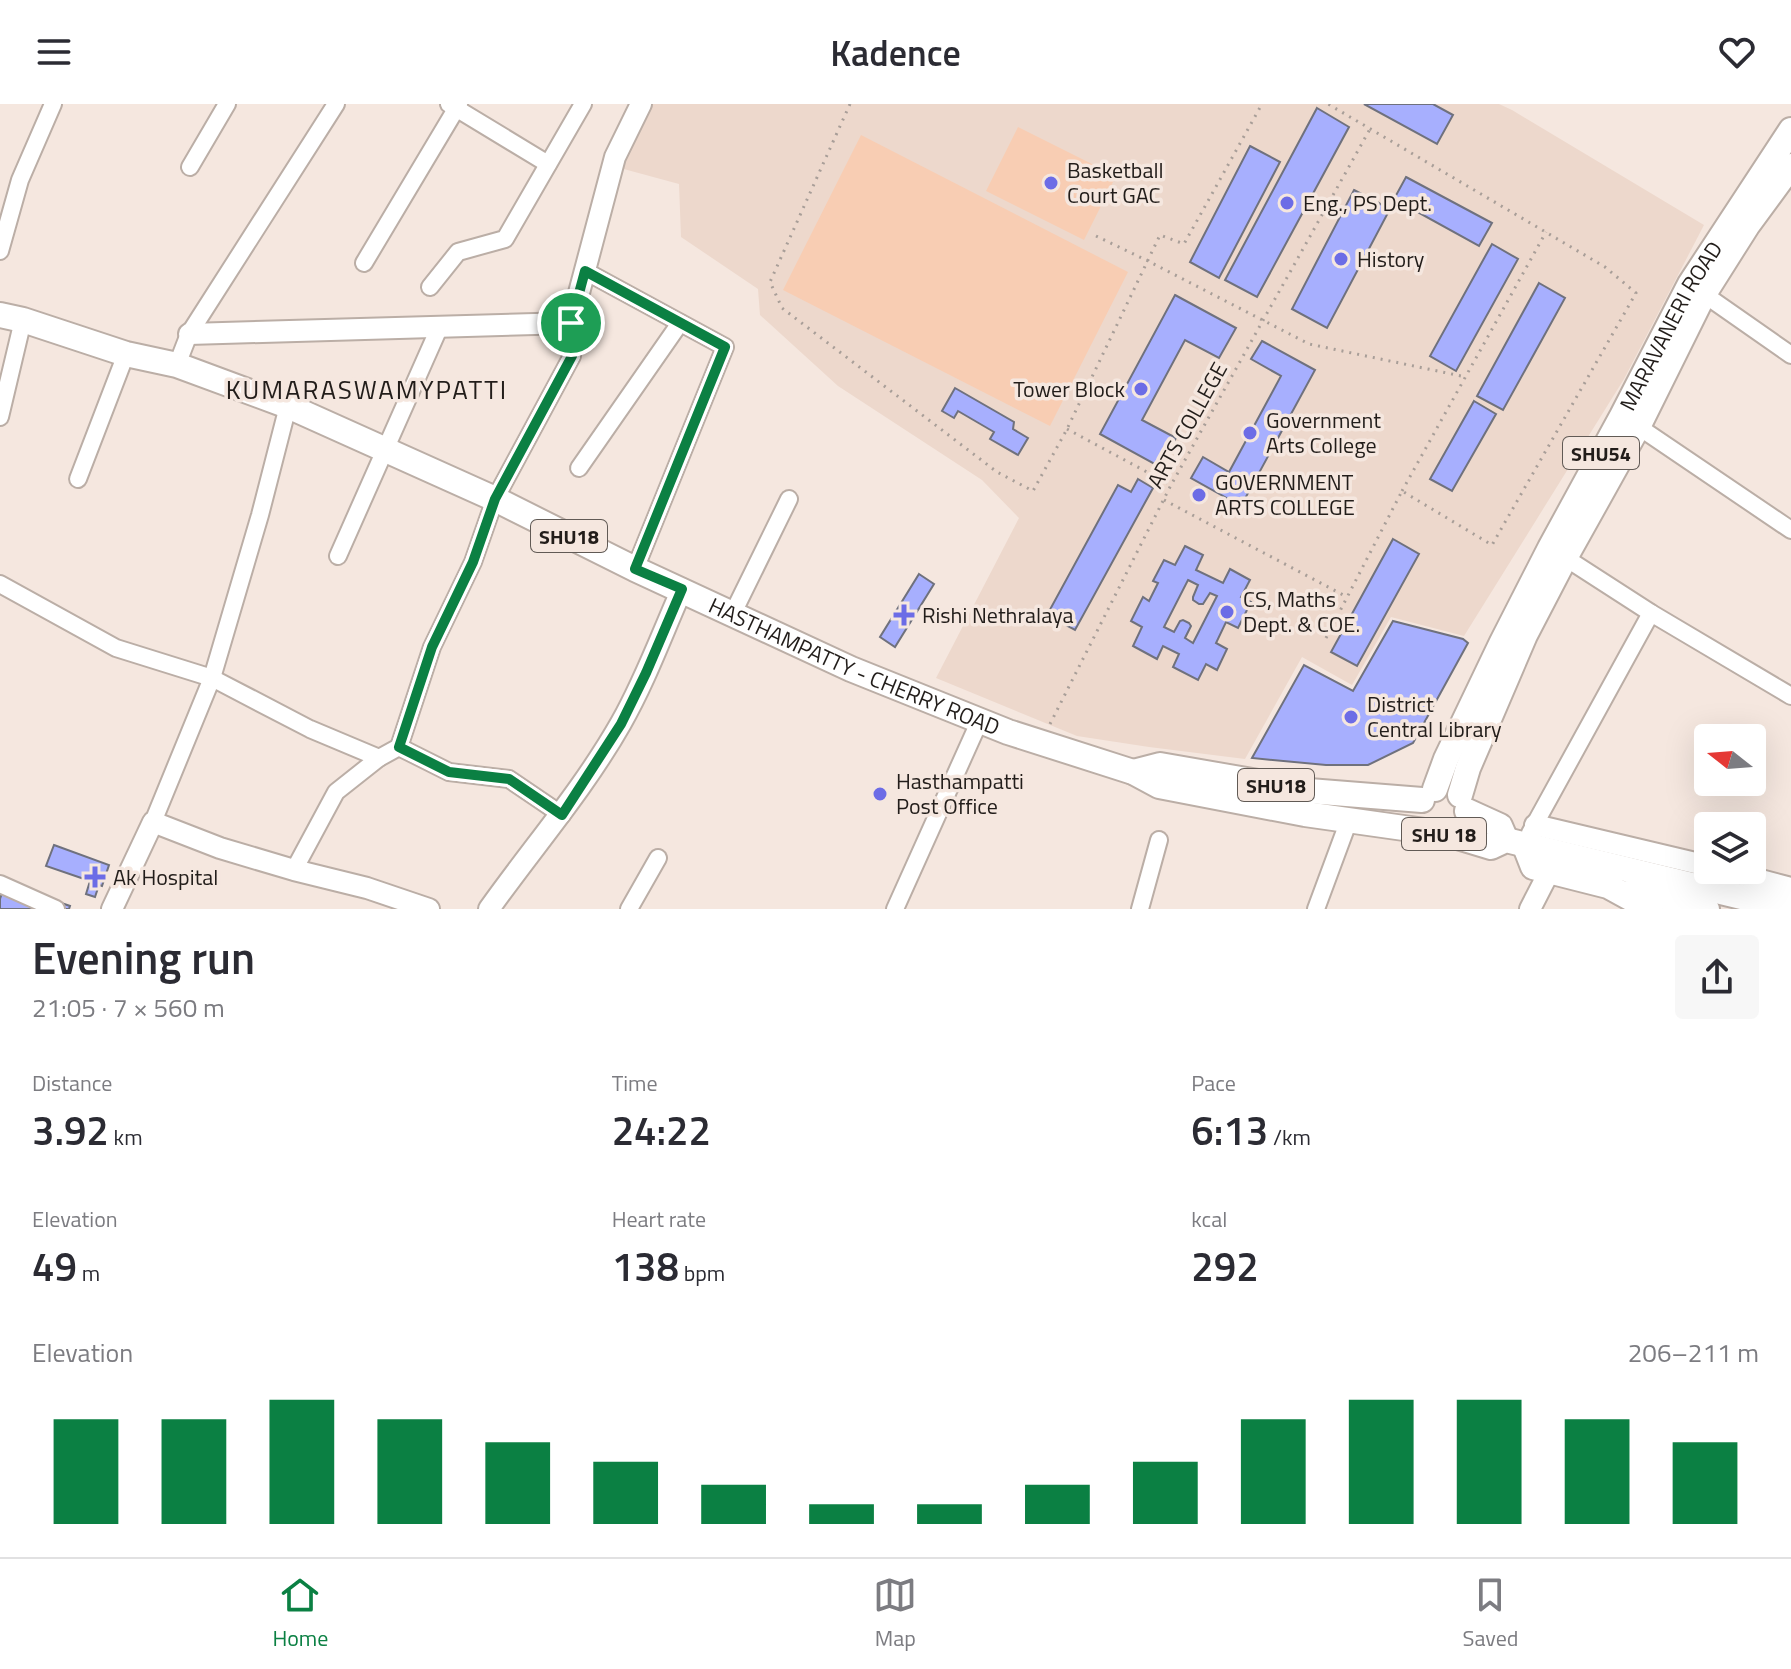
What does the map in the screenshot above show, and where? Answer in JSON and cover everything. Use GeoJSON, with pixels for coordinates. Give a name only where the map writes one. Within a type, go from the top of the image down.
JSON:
{"type":"FeatureCollection","features":[{"type":"Feature","properties":{"kind":"main road","name":"MARAVANERI ROAD"},"geometry":{"type":"LineString","coordinates":[[1428,794],[1471,707],[1630,422],[1697,289],[1786,159],[1791,130]]}},
{"type":"Feature","properties":{"kind":"main road","name":"HASTHAMPATTY - CHERRY ROAD"},"geometry":{"type":"LineString","coordinates":[[11,318],[126,354],[177,365],[288,406],[495,499],[635,569],[851,669],[1082,758],[1133,772],[1160,765],[1309,791],[1428,794]]}},
{"type":"Feature","properties":{"kind":"main road","name":"MARAVANERI ROAD"},"geometry":{"type":"LineString","coordinates":[[1464,803],[1468,768],[1557,553]]}},
{"type":"Feature","properties":{"kind":"main road"},"geometry":{"type":"LineString","coordinates":[[1133,772],[1159,786],[1305,814],[1440,833],[1491,847],[1526,839]]}},
{"type":"Feature","properties":{"kind":"main road","name":"SHU 18"},"geometry":{"type":"LineString","coordinates":[[1442,787],[1450,788],[1464,803],[1466,819],[1462,826],[1456,831],[1440,833],[1422,822],[1420,815],[1428,794],[1442,787]]}},
{"type":"Feature","properties":{"kind":"main road"},"geometry":{"type":"LineString","coordinates":[[1464,803],[1526,839],[1791,909]]}},
{"type":"Feature","properties":{"kind":"main road"},"geometry":{"type":"LineString","coordinates":[[1526,839],[1533,867],[1608,886],[1650,909]]}},
{"type":"Feature","properties":{"kind":"street"},"geometry":{"type":"LineString","coordinates":[[0,251],[20,180],[53,104]]}},
{"type":"Feature","properties":{"kind":"street"},"geometry":{"type":"LineString","coordinates":[[190,167],[227,104]]}},
{"type":"Feature","properties":{"kind":"street"},"geometry":{"type":"LineString","coordinates":[[177,365],[189,334],[336,104]]}},
{"type":"Feature","properties":{"kind":"street"},"geometry":{"type":"LineString","coordinates":[[430,287],[458,252],[505,239],[583,104]]}},
{"type":"Feature","properties":{"kind":"street"},"geometry":{"type":"LineString","coordinates":[[294,870],[336,792],[379,758],[399,747],[432,647],[473,562],[495,499],[572,356],[571,323],[615,157],[641,104]]}},
{"type":"Feature","properties":{"kind":"street"},"geometry":{"type":"LineString","coordinates":[[364,263],[455,105],[548,164]]}},
{"type":"Feature","properties":{"kind":"street"},"geometry":{"type":"LineString","coordinates":[[585,271],[725,347],[635,569]]}},
{"type":"Feature","properties":{"kind":"street"},"geometry":{"type":"LineString","coordinates":[[1697,289],[1791,355]]}},
{"type":"Feature","properties":{"kind":"street"},"geometry":{"type":"LineString","coordinates":[[0,417],[11,318]]}},
{"type":"Feature","properties":{"kind":"street"},"geometry":{"type":"LineString","coordinates":[[189,334],[571,323]]}},
{"type":"Feature","properties":{"kind":"street"},"geometry":{"type":"LineString","coordinates":[[579,468],[680,323]]}},
{"type":"Feature","properties":{"kind":"street"},"geometry":{"type":"LineString","coordinates":[[338,556],[440,326]]}},
{"type":"Feature","properties":{"kind":"street"},"geometry":{"type":"LineString","coordinates":[[78,479],[126,354]]}},
{"type":"Feature","properties":{"kind":"street"},"geometry":{"type":"LineString","coordinates":[[112,909],[153,822],[212,678],[288,406]]}},
{"type":"Feature","properties":{"kind":"street"},"geometry":{"type":"LineString","coordinates":[[1630,422],[1791,530]]}},
{"type":"Feature","properties":{"kind":"street"},"geometry":{"type":"LineString","coordinates":[[733,613],[789,499]]}},
{"type":"Feature","properties":{"kind":"street"},"geometry":{"type":"LineString","coordinates":[[1557,553],[1791,696]]}},
{"type":"Feature","properties":{"kind":"street"},"geometry":{"type":"LineString","coordinates":[[0,584],[116,648],[212,678],[310,729],[379,758]]}},
{"type":"Feature","properties":{"kind":"street"},"geometry":{"type":"LineString","coordinates":[[489,909],[562,815],[621,724],[682,589]]}},
{"type":"Feature","properties":{"kind":"street"},"geometry":{"type":"LineString","coordinates":[[1651,613],[1526,839],[1694,864]]}},
{"type":"Feature","properties":{"kind":"street"},"geometry":{"type":"LineString","coordinates":[[895,909],[980,720]]}},
{"type":"Feature","properties":{"kind":"street"},"geometry":{"type":"LineString","coordinates":[[399,747],[449,772],[509,779],[562,815]]}},
{"type":"Feature","properties":{"kind":"street"},"geometry":{"type":"LineString","coordinates":[[1316,909],[1349,820]]}},
{"type":"Feature","properties":{"kind":"street"},"geometry":{"type":"LineString","coordinates":[[153,822],[220,848],[367,888],[429,909]]}},
{"type":"Feature","properties":{"kind":"street"},"geometry":{"type":"LineString","coordinates":[[1140,909],[1159,840]]}},
{"type":"Feature","properties":{"kind":"street"},"geometry":{"type":"LineString","coordinates":[[629,909],[658,858]]}},
{"type":"Feature","properties":{"kind":"street"},"geometry":{"type":"LineString","coordinates":[[1530,909],[1549,872]]}},
{"type":"Feature","properties":{"kind":"street"},"geometry":{"type":"LineString","coordinates":[[1766,881],[1791,888]]}},
{"type":"Feature","properties":{"kind":"street"},"geometry":{"type":"LineString","coordinates":[[0,884],[56,909]]}},
{"type":"Feature","properties":{"kind":"street"},"geometry":{"type":"LineString","coordinates":[[1608,886],[1709,909]]}},
{"type":"Feature","properties":{"kind":"path"},"geometry":{"type":"LineString","coordinates":[[850,104],[770,282],[782,308],[997,472],[1033,491],[1067,429],[1160,235],[1184,244],[1262,104]]}},
{"type":"Feature","properties":{"kind":"path"},"geometry":{"type":"LineString","coordinates":[[1328,104],[1605,267],[1636,293],[1492,545],[1402,491]]}},
{"type":"Feature","properties":{"kind":"path","name":"ARTS COLLEGE"},"geometry":{"type":"LineString","coordinates":[[1041,742],[1171,485],[1370,129]]}},
{"type":"Feature","properties":{"kind":"path"},"geometry":{"type":"LineString","coordinates":[[1326,638],[1402,491],[1546,232]]}},
{"type":"Feature","properties":{"kind":"path"},"geometry":{"type":"LineString","coordinates":[[1096,236],[1309,344],[1466,377]]}},
{"type":"Feature","properties":{"kind":"path"},"geometry":{"type":"LineString","coordinates":[[1067,429],[1171,485]]}},
{"type":"Feature","properties":{"kind":"path"},"geometry":{"type":"LineString","coordinates":[[1164,500],[1347,597]]}},
{"type":"Feature","properties":{"kind":"shaded area","name":"Government Arts College"},"geometry":{"type":"Polygon","coordinates":[[[652,104],[1499,104],[1704,225],[1624,379],[1464,636],[1391,617],[1352,685],[1302,657],[1245,759],[1077,736],[936,678],[1019,518],[982,480],[838,386],[760,315],[758,289],[681,237],[679,184],[620,168],[652,104]]]}},
{"type":"Feature","properties":{"kind":"shaded area","name":"Basketball Court GAC"},"geometry":{"type":"Polygon","coordinates":[[[1018,127],[1116,176],[1084,240],[986,191],[1018,127]]]}},
{"type":"Feature","properties":{"kind":"shaded area"},"geometry":{"type":"Polygon","coordinates":[[[861,135],[1128,272],[1050,426],[783,290],[861,135]]]}},
{"type":"Feature","properties":{"kind":"building"},"geometry":{"type":"Polygon","coordinates":[[[1364,104],[1433,104],[1453,115],[1437,144],[1364,104]]]}},
{"type":"Feature","properties":{"kind":"building","name":"Eng., PS Dept."},"geometry":{"type":"Polygon","coordinates":[[[1317,108],[1349,127],[1257,297],[1225,280],[1317,108]]]}},
{"type":"Feature","properties":{"kind":"building"},"geometry":{"type":"Polygon","coordinates":[[[1250,146],[1280,162],[1219,278],[1190,262],[1250,146]]]}},
{"type":"Feature","properties":{"kind":"building"},"geometry":{"type":"Polygon","coordinates":[[[1406,177],[1492,223],[1479,246],[1394,199],[1406,177]]]}},
{"type":"Feature","properties":{"kind":"building","name":"History"},"geometry":{"type":"Polygon","coordinates":[[[1354,190],[1390,209],[1327,328],[1292,309],[1354,190]]]}},
{"type":"Feature","properties":{"kind":"building"},"geometry":{"type":"Polygon","coordinates":[[[1492,244],[1518,259],[1456,371],[1430,356],[1492,244]]]}},
{"type":"Feature","properties":{"kind":"building"},"geometry":{"type":"Polygon","coordinates":[[[1539,283],[1565,298],[1503,410],[1477,396],[1539,283]]]}},
{"type":"Feature","properties":{"kind":"building","name":"Tower Block"},"geometry":{"type":"Polygon","coordinates":[[[1175,295],[1236,328],[1219,358],[1185,340],[1142,420],[1176,438],[1160,467],[1100,434],[1175,295]]]}},
{"type":"Feature","properties":{"kind":"building"},"geometry":{"type":"Polygon","coordinates":[[[1262,341],[1315,370],[1241,506],[1191,478],[1203,457],[1229,472],[1281,376],[1251,359],[1262,341]]]}},
{"type":"Feature","properties":{"kind":"building"},"geometry":{"type":"Polygon","coordinates":[[[955,388],[1014,422],[1013,429],[1028,438],[1018,455],[990,439],[994,432],[958,411],[954,418],[942,411],[955,388]]]}},
{"type":"Feature","properties":{"kind":"building"},"geometry":{"type":"Polygon","coordinates":[[[1474,401],[1496,414],[1452,491],[1430,479],[1474,401]]]}},
{"type":"Feature","properties":{"kind":"building"},"geometry":{"type":"Polygon","coordinates":[[[1138,479],[1153,488],[1075,630],[1047,615],[1118,485],[1131,492],[1138,479]]]}},
{"type":"Feature","properties":{"kind":"building"},"geometry":{"type":"Polygon","coordinates":[[[1393,539],[1419,554],[1357,666],[1331,652],[1393,539]]]}},
{"type":"Feature","properties":{"kind":"building","name":"CS, Maths Dept. & COE."},"geometry":{"type":"Polygon","coordinates":[[[1185,546],[1203,555],[1196,570],[1223,583],[1230,569],[1250,580],[1241,597],[1251,602],[1238,628],[1226,622],[1216,643],[1227,649],[1217,670],[1206,664],[1198,680],[1173,667],[1179,654],[1163,646],[1157,659],[1133,646],[1142,627],[1131,621],[1143,597],[1149,601],[1158,583],[1153,581],[1164,560],[1175,565],[1185,546]],[[1188,580],[1164,627],[1174,632],[1180,621],[1189,623],[1191,626],[1185,638],[1193,643],[1217,596],[1210,593],[1203,604],[1199,604],[1193,600],[1198,585],[1188,580]]]}},
{"type":"Feature","properties":{"kind":"building"},"geometry":{"type":"Polygon","coordinates":[[[919,574],[934,584],[895,647],[880,637],[919,574]]]}},
{"type":"Feature","properties":{"kind":"building","name":"District Central Library"},"geometry":{"type":"Polygon","coordinates":[[[1393,621],[1463,639],[1468,643],[1413,743],[1368,765],[1326,765],[1252,758],[1304,665],[1353,691],[1393,621]]]}},
{"type":"Feature","properties":{"kind":"building"},"geometry":{"type":"Polygon","coordinates":[[[54,845],[109,865],[95,897],[86,894],[90,881],[46,866],[54,845]]]}},
{"type":"Feature","properties":{"kind":"building"},"geometry":{"type":"Polygon","coordinates":[[[5,884],[70,906],[69,909],[0,909],[5,884]]]}},
{"type":"Feature","properties":{"kind":"place","name":"Basketball Court GAC"},"geometry":{"type":"Point","coordinates":[1051,183]}},
{"type":"Feature","properties":{"kind":"place","name":"Eng., PS Dept."},"geometry":{"type":"Point","coordinates":[1287,203]}},
{"type":"Feature","properties":{"kind":"place","name":"History"},"geometry":{"type":"Point","coordinates":[1341,259]}},
{"type":"Feature","properties":{"kind":"place","name":"Tower Block"},"geometry":{"type":"Point","coordinates":[1141,389]}},
{"type":"Feature","properties":{"kind":"place","name":"Government Arts College"},"geometry":{"type":"Point","coordinates":[1250,433]}},
{"type":"Feature","properties":{"kind":"place","name":"GOVERNMENT ARTS COLLEGE"},"geometry":{"type":"Point","coordinates":[1199,495]}},
{"type":"Feature","properties":{"kind":"place","name":"CS, Maths Dept. & COE."},"geometry":{"type":"Point","coordinates":[1227,612]}},
{"type":"Feature","properties":{"kind":"place","name":"Rishi Nethralaya"},"geometry":{"type":"Point","coordinates":[904,615]}},
{"type":"Feature","properties":{"kind":"place","name":"District Central Library"},"geometry":{"type":"Point","coordinates":[1351,717]}},
{"type":"Feature","properties":{"kind":"place","name":"Hasthampatti Post Office"},"geometry":{"type":"Point","coordinates":[880,794]}},
{"type":"Feature","properties":{"kind":"place","name":"Ak Hospital"},"geometry":{"type":"Point","coordinates":[95,877]}},
{"type":"Feature","properties":{"kind":"district","name":"KUMARASWAMYPATTI"},"geometry":{"type":"Point","coordinates":[367,389]}},
{"type":"Feature","properties":{"kind":"route"},"geometry":{"type":"LineString","coordinates":[[585,271],[725,347],[635,569],[682,589],[621,724],[562,815],[509,779],[449,772],[399,747],[432,647],[473,562],[495,499],[572,356],[571,323],[585,271]]}}]}
